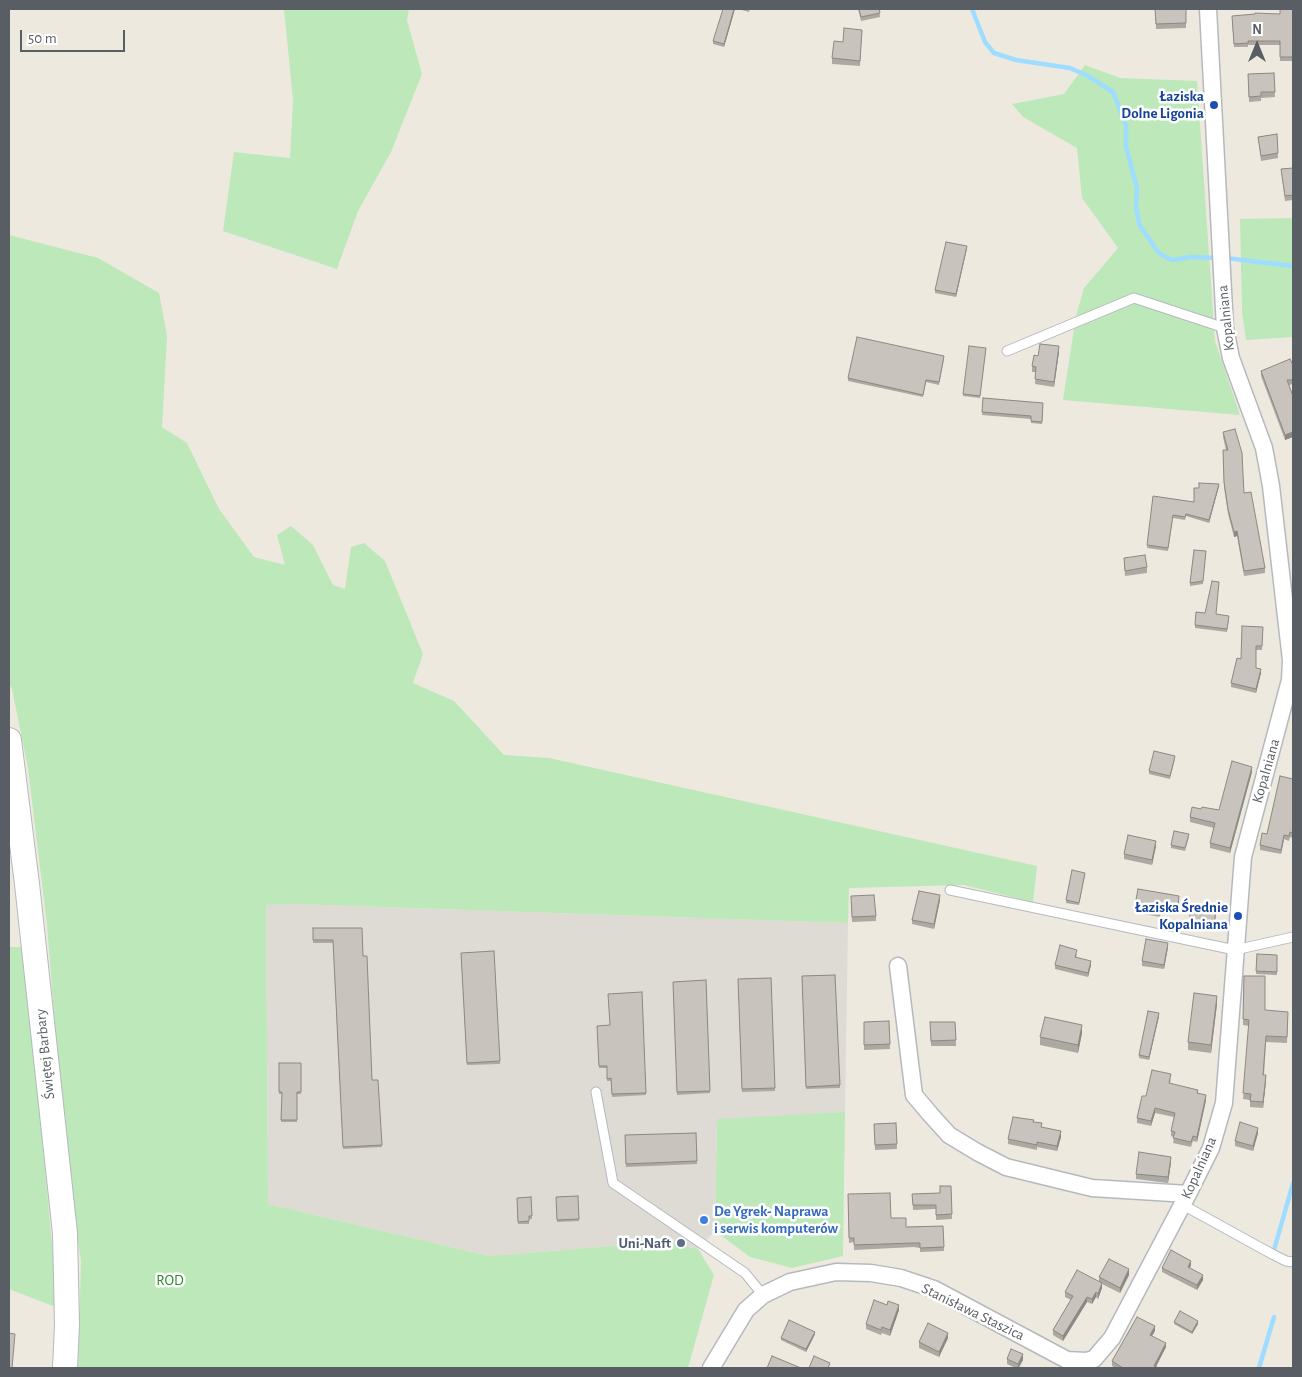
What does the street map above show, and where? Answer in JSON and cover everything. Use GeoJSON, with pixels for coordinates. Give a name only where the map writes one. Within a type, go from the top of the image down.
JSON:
{"type":"FeatureCollection","features":[{"type":"Feature","properties":{"kind":"street","name":"Kopalniana"},"geometry":{"type":"LineString","coordinates":[[1096,1364],[1112,1338],[1186,1200],[1211,1148],[1224,1103],[1243,857],[1290,680],[1291,660],[1287,564],[1264,448],[1231,358],[1225,328],[1208,9]]}},
{"type":"Feature","properties":{"kind":"street","name":"Świętej Barbary"},"geometry":{"type":"LineString","coordinates":[[9,740],[27,884],[65,1233],[68,1325],[65,1368]]}},
{"type":"Feature","properties":{"kind":"street"},"geometry":{"type":"LineString","coordinates":[[898,966],[914,1094],[949,1135],[1006,1167],[1092,1188],[1186,1200]]}},
{"type":"Feature","properties":{"kind":"street","name":"Stanisława Staszica"},"geometry":{"type":"LineString","coordinates":[[711,1368],[746,1310],[763,1295],[790,1282],[836,1272],[871,1273],[902,1278],[934,1289],[1067,1360],[1086,1361],[1096,1364]]}},
{"type":"Feature","properties":{"kind":"lane"},"geometry":{"type":"LineString","coordinates":[[1007,351],[1134,298],[1225,328]]}},
{"type":"Feature","properties":{"kind":"lane"},"geometry":{"type":"LineString","coordinates":[[950,890],[1235,950],[1293,937]]}},
{"type":"Feature","properties":{"kind":"lane"},"geometry":{"type":"LineString","coordinates":[[596,1092],[613,1183],[745,1273],[763,1295]]}},
{"type":"Feature","properties":{"kind":"lane"},"geometry":{"type":"LineString","coordinates":[[1186,1200],[1272,1254],[1293,1262]]}},
{"type":"Feature","properties":{"kind":"shaded area"},"geometry":{"type":"Polygon","coordinates":[[[294,904],[848,923],[845,1112],[717,1120],[715,1231],[698,1249],[662,1242],[489,1256],[268,1204],[266,905],[294,904]]]}},
{"type":"Feature","properties":{"kind":"green space"},"geometry":{"type":"Polygon","coordinates":[[[284,9],[409,9],[407,20],[422,74],[391,152],[358,211],[337,269],[223,231],[234,152],[290,158],[293,99],[284,9]]]}},
{"type":"Feature","properties":{"kind":"green space"},"geometry":{"type":"Polygon","coordinates":[[[1085,65],[1120,78],[1197,81],[1215,341],[1240,415],[1063,400],[1076,316],[1084,288],[1118,248],[1082,198],[1077,148],[1023,117],[1012,104],[1064,94],[1085,65]]]}},
{"type":"Feature","properties":{"kind":"green space"},"geometry":{"type":"Polygon","coordinates":[[[1293,218],[1293,337],[1246,340],[1242,312],[1240,219],[1293,218]]]}},
{"type":"Feature","properties":{"kind":"green space","name":"ROD"},"geometry":{"type":"Polygon","coordinates":[[[9,235],[98,258],[159,293],[167,336],[162,427],[187,443],[219,509],[254,557],[285,565],[277,535],[291,526],[313,545],[333,585],[345,589],[351,547],[364,543],[385,561],[423,654],[413,683],[454,701],[504,755],[549,758],[1037,866],[1033,902],[964,885],[849,888],[848,923],[294,904],[266,905],[268,1204],[489,1256],[662,1242],[698,1249],[714,1275],[688,1368],[78,1368],[81,1260],[67,1176],[47,925],[28,768],[12,689],[9,683],[9,235]]]}},
{"type":"Feature","properties":{"kind":"green space"},"geometry":{"type":"Polygon","coordinates":[[[9,947],[24,947],[58,1308],[9,1289],[9,947]]]}},
{"type":"Feature","properties":{"kind":"green space"},"geometry":{"type":"Polygon","coordinates":[[[845,1112],[843,1256],[792,1268],[750,1257],[715,1231],[717,1119],[845,1112]]]}},
{"type":"Feature","properties":{"kind":"building"},"geometry":{"type":"Polygon","coordinates":[[[723,9],[734,9],[724,44],[713,41],[723,9]]]}},
{"type":"Feature","properties":{"kind":"building"},"geometry":{"type":"Polygon","coordinates":[[[859,9],[879,9],[880,13],[861,17],[859,9]]]}},
{"type":"Feature","properties":{"kind":"building"},"geometry":{"type":"Polygon","coordinates":[[[1155,9],[1186,9],[1186,23],[1156,24],[1155,9]]]}},
{"type":"Feature","properties":{"kind":"building"},"geometry":{"type":"Polygon","coordinates":[[[1280,9],[1293,9],[1293,57],[1280,57],[1280,41],[1248,41],[1248,43],[1234,44],[1232,16],[1255,13],[1280,14],[1280,9]]]}},
{"type":"Feature","properties":{"kind":"building"},"geometry":{"type":"Polygon","coordinates":[[[844,28],[862,30],[860,61],[832,58],[834,41],[843,42],[844,28]]]}},
{"type":"Feature","properties":{"kind":"building"},"geometry":{"type":"Polygon","coordinates":[[[1274,73],[1275,92],[1261,92],[1261,96],[1249,97],[1248,74],[1274,73]]]}},
{"type":"Feature","properties":{"kind":"building"},"geometry":{"type":"Polygon","coordinates":[[[1277,134],[1278,153],[1261,156],[1258,137],[1277,134]]]}},
{"type":"Feature","properties":{"kind":"building"},"geometry":{"type":"Polygon","coordinates":[[[1293,168],[1293,195],[1285,196],[1281,169],[1293,168]]]}},
{"type":"Feature","properties":{"kind":"building"},"geometry":{"type":"Polygon","coordinates":[[[946,242],[967,246],[956,294],[935,290],[946,242]]]}},
{"type":"Feature","properties":{"kind":"building"},"geometry":{"type":"Polygon","coordinates":[[[857,337],[944,356],[939,382],[926,380],[923,395],[848,378],[857,337]]]}},
{"type":"Feature","properties":{"kind":"building"},"geometry":{"type":"Polygon","coordinates":[[[1040,344],[1059,346],[1054,382],[1035,379],[1036,367],[1032,366],[1034,355],[1038,356],[1040,344]]]}},
{"type":"Feature","properties":{"kind":"building"},"geometry":{"type":"Polygon","coordinates":[[[969,346],[986,348],[980,396],[963,394],[969,346]]]}},
{"type":"Feature","properties":{"kind":"building"},"geometry":{"type":"Polygon","coordinates":[[[1290,359],[1293,365],[1293,380],[1287,380],[1293,396],[1293,432],[1285,435],[1261,371],[1290,359]]]}},
{"type":"Feature","properties":{"kind":"building"},"geometry":{"type":"Polygon","coordinates":[[[983,398],[1043,403],[1042,422],[1031,421],[1031,416],[982,412],[983,398]]]}},
{"type":"Feature","properties":{"kind":"building"},"geometry":{"type":"Polygon","coordinates":[[[1235,429],[1242,453],[1244,493],[1251,492],[1265,568],[1244,571],[1237,531],[1234,532],[1228,509],[1224,482],[1223,450],[1228,450],[1223,432],[1235,429]]]}},
{"type":"Feature","properties":{"kind":"building"},"geometry":{"type":"Polygon","coordinates":[[[1199,483],[1219,484],[1209,520],[1186,514],[1185,517],[1173,515],[1168,548],[1147,545],[1153,496],[1194,502],[1194,488],[1199,488],[1199,483]]]}},
{"type":"Feature","properties":{"kind":"building"},"geometry":{"type":"Polygon","coordinates":[[[1194,550],[1206,551],[1203,581],[1190,583],[1194,550]]]}},
{"type":"Feature","properties":{"kind":"building"},"geometry":{"type":"Polygon","coordinates":[[[1145,555],[1147,567],[1125,571],[1124,558],[1145,555]]]}},
{"type":"Feature","properties":{"kind":"building"},"geometry":{"type":"Polygon","coordinates":[[[1212,581],[1219,582],[1216,614],[1229,616],[1227,629],[1195,625],[1196,612],[1205,613],[1212,581]]]}},
{"type":"Feature","properties":{"kind":"building"},"geometry":{"type":"Polygon","coordinates":[[[1242,626],[1263,627],[1262,646],[1256,646],[1256,668],[1261,669],[1256,689],[1231,683],[1237,658],[1241,659],[1242,626]]]}},
{"type":"Feature","properties":{"kind":"building"},"geometry":{"type":"Polygon","coordinates":[[[1154,751],[1175,756],[1170,776],[1149,771],[1154,751]]]}},
{"type":"Feature","properties":{"kind":"building"},"geometry":{"type":"Polygon","coordinates":[[[1232,761],[1252,767],[1230,848],[1210,843],[1215,823],[1190,817],[1192,807],[1219,810],[1232,761]]]}},
{"type":"Feature","properties":{"kind":"building"},"geometry":{"type":"Polygon","coordinates":[[[1280,776],[1293,779],[1293,833],[1290,832],[1289,836],[1284,835],[1281,850],[1260,845],[1262,833],[1267,834],[1280,776]]]}},
{"type":"Feature","properties":{"kind":"building"},"geometry":{"type":"Polygon","coordinates":[[[1174,831],[1189,834],[1185,848],[1171,845],[1174,831]]]}},
{"type":"Feature","properties":{"kind":"building"},"geometry":{"type":"Polygon","coordinates":[[[1128,835],[1156,841],[1152,860],[1124,854],[1128,835]]]}},
{"type":"Feature","properties":{"kind":"building"},"geometry":{"type":"Polygon","coordinates":[[[1072,870],[1085,873],[1079,903],[1066,900],[1072,870]]]}},
{"type":"Feature","properties":{"kind":"building"},"geometry":{"type":"Polygon","coordinates":[[[1138,889],[1179,896],[1178,907],[1161,904],[1160,914],[1134,910],[1138,889]]]}},
{"type":"Feature","properties":{"kind":"building"},"geometry":{"type":"Polygon","coordinates":[[[919,891],[940,895],[934,924],[912,920],[919,891]]]}},
{"type":"Feature","properties":{"kind":"building"},"geometry":{"type":"Polygon","coordinates":[[[874,895],[876,916],[852,917],[851,896],[874,895]]]}},
{"type":"Feature","properties":{"kind":"building"},"geometry":{"type":"Polygon","coordinates":[[[1191,905],[1216,909],[1214,926],[1189,923],[1191,905]]]}},
{"type":"Feature","properties":{"kind":"building"},"geometry":{"type":"Polygon","coordinates":[[[313,928],[362,928],[363,956],[367,956],[372,1080],[378,1080],[382,1145],[343,1147],[333,940],[313,940],[313,928]]]}},
{"type":"Feature","properties":{"kind":"building"},"geometry":{"type":"Polygon","coordinates":[[[1146,939],[1168,943],[1164,965],[1142,961],[1146,939]]]}},
{"type":"Feature","properties":{"kind":"building"},"geometry":{"type":"Polygon","coordinates":[[[1060,945],[1077,950],[1075,957],[1091,961],[1088,973],[1055,965],[1060,945]]]}},
{"type":"Feature","properties":{"kind":"building"},"geometry":{"type":"Polygon","coordinates":[[[494,951],[500,1061],[467,1063],[461,953],[494,951]]]}},
{"type":"Feature","properties":{"kind":"building"},"geometry":{"type":"Polygon","coordinates":[[[1257,954],[1277,955],[1277,972],[1256,971],[1257,954]]]}},
{"type":"Feature","properties":{"kind":"building"},"geometry":{"type":"Polygon","coordinates":[[[835,975],[840,1085],[806,1087],[802,976],[835,975]]]}},
{"type":"Feature","properties":{"kind":"building"},"geometry":{"type":"Polygon","coordinates":[[[1244,976],[1265,976],[1265,1010],[1288,1012],[1287,1037],[1266,1036],[1263,1075],[1266,1075],[1263,1102],[1250,1101],[1251,1094],[1243,1093],[1249,1020],[1243,1019],[1244,976]]]}},
{"type":"Feature","properties":{"kind":"building"},"geometry":{"type":"Polygon","coordinates":[[[771,978],[775,1088],[742,1089],[738,979],[771,978]]]}},
{"type":"Feature","properties":{"kind":"building"},"geometry":{"type":"Polygon","coordinates":[[[706,980],[710,1091],[677,1092],[673,982],[706,980]]]}},
{"type":"Feature","properties":{"kind":"building"},"geometry":{"type":"Polygon","coordinates":[[[642,992],[646,1093],[612,1094],[611,1078],[607,1079],[607,1066],[599,1066],[597,1026],[610,1025],[608,994],[642,992]]]}},
{"type":"Feature","properties":{"kind":"building"},"geometry":{"type":"Polygon","coordinates":[[[1194,993],[1217,996],[1211,1045],[1188,1042],[1194,993]]]}},
{"type":"Feature","properties":{"kind":"building"},"geometry":{"type":"Polygon","coordinates":[[[1148,1011],[1159,1013],[1149,1057],[1139,1055],[1148,1011]]]}},
{"type":"Feature","properties":{"kind":"building"},"geometry":{"type":"Polygon","coordinates":[[[1045,1017],[1082,1025],[1078,1045],[1040,1037],[1045,1017]]]}},
{"type":"Feature","properties":{"kind":"building"},"geometry":{"type":"Polygon","coordinates":[[[889,1021],[890,1044],[864,1045],[864,1022],[889,1021]]]}},
{"type":"Feature","properties":{"kind":"building"},"geometry":{"type":"Polygon","coordinates":[[[930,1022],[955,1022],[956,1040],[931,1041],[930,1022]]]}},
{"type":"Feature","properties":{"kind":"building"},"geometry":{"type":"Polygon","coordinates":[[[279,1063],[301,1063],[301,1092],[297,1092],[297,1120],[281,1120],[282,1092],[279,1092],[279,1063]]]}},
{"type":"Feature","properties":{"kind":"building"},"geometry":{"type":"Polygon","coordinates":[[[1152,1070],[1171,1074],[1169,1083],[1198,1090],[1197,1093],[1206,1095],[1197,1137],[1193,1136],[1191,1142],[1173,1138],[1175,1132],[1171,1131],[1175,1113],[1155,1108],[1151,1121],[1137,1118],[1142,1096],[1146,1096],[1152,1070]]]}},
{"type":"Feature","properties":{"kind":"building"},"geometry":{"type":"Polygon","coordinates":[[[1013,1117],[1034,1120],[1033,1122],[1042,1123],[1041,1127],[1061,1131],[1057,1146],[1037,1142],[1037,1145],[1008,1139],[1013,1117]]]}},
{"type":"Feature","properties":{"kind":"building"},"geometry":{"type":"Polygon","coordinates":[[[1240,1122],[1258,1128],[1253,1146],[1235,1141],[1240,1122]]]}},
{"type":"Feature","properties":{"kind":"building"},"geometry":{"type":"Polygon","coordinates":[[[896,1123],[897,1144],[875,1145],[874,1124],[896,1123]]]}},
{"type":"Feature","properties":{"kind":"building"},"geometry":{"type":"Polygon","coordinates":[[[696,1133],[697,1161],[626,1164],[625,1135],[696,1133]]]}},
{"type":"Feature","properties":{"kind":"building"},"geometry":{"type":"Polygon","coordinates":[[[1139,1152],[1171,1157],[1168,1177],[1136,1174],[1139,1152]]]}},
{"type":"Feature","properties":{"kind":"building"},"geometry":{"type":"Polygon","coordinates":[[[940,1186],[951,1186],[952,1214],[936,1215],[936,1205],[913,1205],[912,1194],[940,1193],[940,1186]]]}},
{"type":"Feature","properties":{"kind":"building"},"geometry":{"type":"Polygon","coordinates":[[[890,1193],[891,1218],[906,1218],[906,1227],[943,1226],[944,1247],[920,1248],[920,1243],[854,1245],[854,1238],[849,1238],[848,1194],[890,1193]]]}},
{"type":"Feature","properties":{"kind":"building"},"geometry":{"type":"Polygon","coordinates":[[[578,1196],[579,1219],[557,1220],[556,1197],[578,1196]]]}},
{"type":"Feature","properties":{"kind":"building"},"geometry":{"type":"Polygon","coordinates":[[[531,1197],[532,1216],[529,1216],[529,1221],[518,1222],[517,1198],[531,1197]]]}},
{"type":"Feature","properties":{"kind":"building"},"geometry":{"type":"Polygon","coordinates":[[[1171,1250],[1191,1261],[1188,1267],[1203,1275],[1197,1285],[1162,1268],[1171,1250]]]}},
{"type":"Feature","properties":{"kind":"building"},"geometry":{"type":"Polygon","coordinates":[[[1109,1259],[1129,1269],[1120,1288],[1099,1277],[1109,1259]]]}},
{"type":"Feature","properties":{"kind":"building"},"geometry":{"type":"Polygon","coordinates":[[[1077,1270],[1102,1283],[1098,1294],[1096,1292],[1092,1299],[1087,1297],[1063,1336],[1053,1330],[1073,1296],[1065,1292],[1077,1270]]]}},
{"type":"Feature","properties":{"kind":"building"},"geometry":{"type":"Polygon","coordinates":[[[874,1300],[887,1305],[888,1301],[899,1305],[890,1330],[882,1327],[881,1330],[866,1324],[874,1300]]]}},
{"type":"Feature","properties":{"kind":"building"},"geometry":{"type":"Polygon","coordinates":[[[1180,1311],[1198,1321],[1192,1332],[1174,1322],[1180,1311]]]}},
{"type":"Feature","properties":{"kind":"building"},"geometry":{"type":"Polygon","coordinates":[[[1137,1317],[1155,1326],[1150,1335],[1166,1343],[1154,1366],[1159,1368],[1123,1368],[1112,1361],[1137,1317]]]}},
{"type":"Feature","properties":{"kind":"building"},"geometry":{"type":"Polygon","coordinates":[[[789,1320],[815,1332],[806,1349],[781,1338],[789,1320]]]}},
{"type":"Feature","properties":{"kind":"building"},"geometry":{"type":"Polygon","coordinates":[[[928,1323],[948,1333],[939,1352],[919,1342],[928,1323]]]}},
{"type":"Feature","properties":{"kind":"building"},"geometry":{"type":"Polygon","coordinates":[[[9,1333],[15,1334],[12,1368],[9,1368],[9,1333]]]}},
{"type":"Feature","properties":{"kind":"building"},"geometry":{"type":"Polygon","coordinates":[[[1011,1349],[1023,1354],[1018,1364],[1007,1359],[1011,1349]]]}},
{"type":"Feature","properties":{"kind":"building"},"geometry":{"type":"Polygon","coordinates":[[[772,1356],[801,1368],[767,1368],[772,1356]]]}},
{"type":"Feature","properties":{"kind":"building"},"geometry":{"type":"Polygon","coordinates":[[[814,1356],[830,1363],[828,1368],[809,1368],[814,1356]]]}},
{"type":"Feature","properties":{"kind":"waterway"},"geometry":{"type":"LineString","coordinates":[[972,9],[985,42],[994,53],[1016,60],[1070,68],[1088,76],[1113,92],[1126,125],[1126,147],[1137,188],[1136,206],[1139,224],[1158,252],[1167,258],[1173,260],[1190,257],[1218,258]]}},
{"type":"Feature","properties":{"kind":"waterway"},"geometry":{"type":"LineString","coordinates":[[1226,258],[1293,266]]}},
{"type":"Feature","properties":{"kind":"waterway"},"geometry":{"type":"LineString","coordinates":[[1274,1250],[1293,1183]]}},
{"type":"Feature","properties":{"kind":"waterway"},"geometry":{"type":"LineString","coordinates":[[1259,1368],[1274,1317]]}},
{"type":"Feature","properties":{"kind":"place","name":"Łaziska Dolne Ligonia"},"geometry":{"type":"Point","coordinates":[1214,105]}},
{"type":"Feature","properties":{"kind":"place","name":"Łaziska Średnie Kopalniana"},"geometry":{"type":"Point","coordinates":[1238,916]}},
{"type":"Feature","properties":{"kind":"place","name":"De Ygrek- Naprawa i serwis komputerów"},"geometry":{"type":"Point","coordinates":[704,1220]}},
{"type":"Feature","properties":{"kind":"place","name":"Uni-Naft"},"geometry":{"type":"Point","coordinates":[681,1243]}}]}
